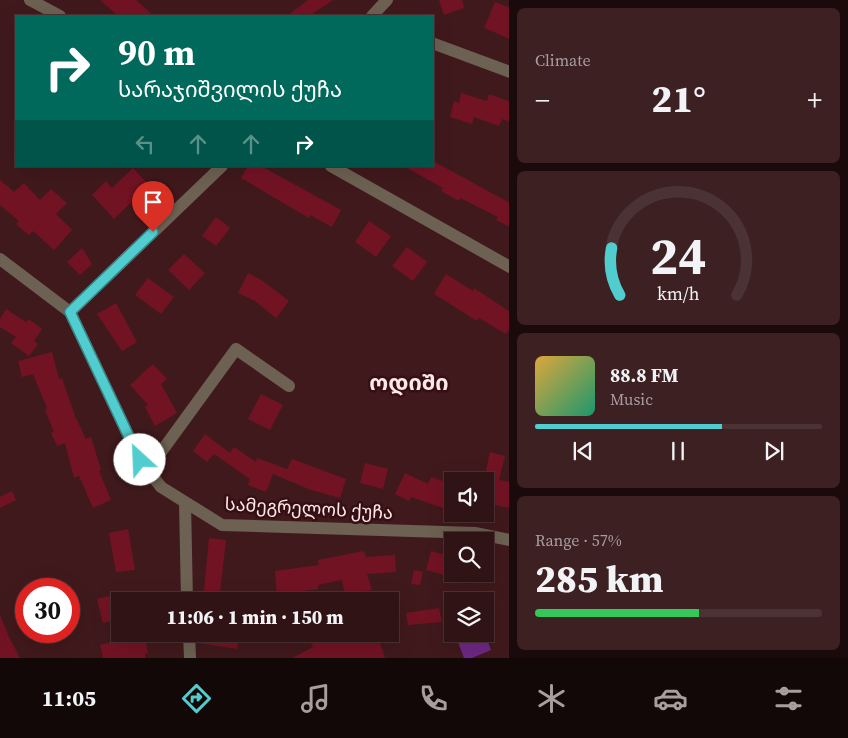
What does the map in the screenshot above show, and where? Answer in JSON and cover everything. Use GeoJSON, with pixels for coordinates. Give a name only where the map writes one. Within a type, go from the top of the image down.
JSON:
{"type":"FeatureCollection","features":[{"type":"Feature","properties":{"kind":"street"},"geometry":{"type":"LineString","coordinates":[[30,0],[58,15]]}},
{"type":"Feature","properties":{"kind":"street"},"geometry":{"type":"LineString","coordinates":[[373,15],[387,0]]}},
{"type":"Feature","properties":{"kind":"street"},"geometry":{"type":"LineString","coordinates":[[434,44],[509,72]]}},
{"type":"Feature","properties":{"kind":"street"},"geometry":{"type":"LineString","coordinates":[[70,312],[221,167]]}},
{"type":"Feature","properties":{"kind":"street"},"geometry":{"type":"LineString","coordinates":[[333,167],[509,267]]}},
{"type":"Feature","properties":{"kind":"street","name":"სამეგრელოს ქუჩა"},"geometry":{"type":"LineString","coordinates":[[0,259],[70,312],[140,460],[161,487],[222,525],[475,533],[509,540]]}},
{"type":"Feature","properties":{"kind":"street"},"geometry":{"type":"LineString","coordinates":[[148,470],[236,349],[289,386]]}},
{"type":"Feature","properties":{"kind":"street"},"geometry":{"type":"LineString","coordinates":[[185,502],[187,592]]}},
{"type":"Feature","properties":{"kind":"street"},"geometry":{"type":"LineString","coordinates":[[189,642],[190,658]]}},
{"type":"Feature","properties":{"kind":"shaded area"},"geometry":{"type":"Polygon","coordinates":[[[458,642],[488,642],[491,650],[472,658],[464,658],[458,642]]]}},
{"type":"Feature","properties":{"kind":"building"},"geometry":{"type":"Polygon","coordinates":[[[100,0],[136,0],[153,15],[117,15],[100,0]]]}},
{"type":"Feature","properties":{"kind":"building"},"geometry":{"type":"Polygon","coordinates":[[[308,0],[333,0],[310,15],[288,15],[308,0]]]}},
{"type":"Feature","properties":{"kind":"building"},"geometry":{"type":"Polygon","coordinates":[[[439,0],[462,0],[464,8],[444,15],[439,0]]]}},
{"type":"Feature","properties":{"kind":"building"},"geometry":{"type":"Polygon","coordinates":[[[495,2],[509,8],[509,39],[484,28],[495,2]]]}},
{"type":"Feature","properties":{"kind":"building"},"geometry":{"type":"Polygon","coordinates":[[[461,93],[487,101],[489,94],[509,102],[509,122],[502,119],[499,126],[474,117],[472,124],[450,117],[454,101],[459,103],[461,93]]]}},
{"type":"Feature","properties":{"kind":"building"},"geometry":{"type":"Polygon","coordinates":[[[434,162],[509,202],[509,226],[496,220],[498,217],[460,198],[459,201],[441,191],[443,188],[405,167],[434,167],[434,162]]]}},
{"type":"Feature","properties":{"kind":"building"},"geometry":{"type":"Polygon","coordinates":[[[247,167],[263,167],[341,210],[332,227],[310,215],[309,218],[241,178],[247,167]]]}},
{"type":"Feature","properties":{"kind":"building"},"geometry":{"type":"Polygon","coordinates":[[[133,168],[149,185],[114,219],[92,195],[106,181],[112,188],[133,168]]]}},
{"type":"Feature","properties":{"kind":"building"},"geometry":{"type":"Polygon","coordinates":[[[0,180],[14,192],[24,183],[40,200],[51,189],[67,203],[56,214],[72,230],[54,250],[33,231],[29,235],[16,224],[19,221],[0,205],[0,180]]]}},
{"type":"Feature","properties":{"kind":"building"},"geometry":{"type":"Polygon","coordinates":[[[216,217],[230,228],[216,246],[202,236],[216,217]]]}},
{"type":"Feature","properties":{"kind":"building"},"geometry":{"type":"Polygon","coordinates":[[[369,221],[391,236],[376,257],[355,242],[369,221]]]}},
{"type":"Feature","properties":{"kind":"building"},"geometry":{"type":"Polygon","coordinates":[[[407,247],[427,262],[413,281],[392,266],[407,247]]]}},
{"type":"Feature","properties":{"kind":"building"},"geometry":{"type":"Polygon","coordinates":[[[82,248],[92,264],[80,275],[67,262],[82,248]]]}},
{"type":"Feature","properties":{"kind":"building"},"geometry":{"type":"Polygon","coordinates":[[[184,254],[205,273],[189,290],[168,270],[184,254]]]}},
{"type":"Feature","properties":{"kind":"building"},"geometry":{"type":"Polygon","coordinates":[[[248,273],[263,281],[289,301],[276,318],[255,301],[238,293],[248,273]]]}},
{"type":"Feature","properties":{"kind":"building"},"geometry":{"type":"Polygon","coordinates":[[[446,274],[473,291],[474,288],[509,311],[509,330],[506,334],[479,318],[477,321],[434,294],[446,274]]]}},
{"type":"Feature","properties":{"kind":"building"},"geometry":{"type":"Polygon","coordinates":[[[148,278],[174,297],[161,314],[135,295],[148,278]]]}},
{"type":"Feature","properties":{"kind":"building"},"geometry":{"type":"Polygon","coordinates":[[[116,303],[137,342],[122,351],[97,314],[116,303]]]}},
{"type":"Feature","properties":{"kind":"building"},"geometry":{"type":"Polygon","coordinates":[[[6,309],[26,322],[29,319],[42,329],[34,341],[38,344],[29,356],[11,343],[16,337],[0,327],[0,319],[6,309]]]}},
{"type":"Feature","properties":{"kind":"building"},"geometry":{"type":"Polygon","coordinates":[[[52,352],[59,379],[62,378],[75,416],[86,439],[91,437],[101,470],[99,471],[111,500],[93,508],[79,476],[74,478],[65,443],[57,446],[51,433],[54,432],[45,410],[47,408],[33,374],[22,377],[18,361],[52,352]]]}},
{"type":"Feature","properties":{"kind":"building"},"geometry":{"type":"Polygon","coordinates":[[[153,364],[167,379],[161,384],[177,413],[155,426],[145,407],[148,405],[130,385],[153,364]]]}},
{"type":"Feature","properties":{"kind":"building"},"geometry":{"type":"Polygon","coordinates":[[[261,394],[283,405],[270,430],[248,419],[261,394]]]}},
{"type":"Feature","properties":{"kind":"building"},"geometry":{"type":"Polygon","coordinates":[[[205,434],[230,453],[234,447],[256,462],[257,458],[287,469],[292,459],[346,479],[340,498],[311,490],[273,474],[266,492],[248,485],[250,479],[214,454],[207,462],[193,451],[205,434]]]}},
{"type":"Feature","properties":{"kind":"building"},"geometry":{"type":"Polygon","coordinates":[[[490,452],[505,456],[499,480],[509,482],[509,508],[494,505],[494,472],[486,472],[490,452]]]}},
{"type":"Feature","properties":{"kind":"building"},"geometry":{"type":"Polygon","coordinates":[[[365,463],[388,469],[383,489],[360,483],[365,463]]]}},
{"type":"Feature","properties":{"kind":"building"},"geometry":{"type":"Polygon","coordinates":[[[405,473],[428,484],[431,477],[444,481],[444,508],[411,497],[409,501],[395,494],[405,473]]]}},
{"type":"Feature","properties":{"kind":"building"},"geometry":{"type":"Polygon","coordinates":[[[12,491],[16,500],[0,508],[0,497],[12,491]]]}},
{"type":"Feature","properties":{"kind":"building"},"geometry":{"type":"Polygon","coordinates":[[[128,529],[135,570],[116,572],[109,533],[128,529]]]}},
{"type":"Feature","properties":{"kind":"building"},"geometry":{"type":"Polygon","coordinates":[[[209,538],[226,540],[220,592],[204,592],[209,538]]]}},
{"type":"Feature","properties":{"kind":"building"},"geometry":{"type":"Polygon","coordinates":[[[364,551],[366,557],[395,555],[396,572],[367,574],[372,590],[361,592],[344,592],[342,580],[318,585],[318,589],[276,592],[275,571],[319,565],[318,560],[364,551]]]}},
{"type":"Feature","properties":{"kind":"building"},"geometry":{"type":"Polygon","coordinates":[[[431,551],[444,555],[444,575],[426,570],[431,551]]]}},
{"type":"Feature","properties":{"kind":"building"},"geometry":{"type":"Polygon","coordinates":[[[414,570],[423,572],[420,585],[411,584],[414,570]]]}},
{"type":"Feature","properties":{"kind":"building"},"geometry":{"type":"Polygon","coordinates":[[[111,596],[111,621],[103,623],[97,599],[111,596]]]}},
{"type":"Feature","properties":{"kind":"building"},"geometry":{"type":"Polygon","coordinates":[[[439,608],[442,622],[408,625],[406,613],[439,608]]]}},
{"type":"Feature","properties":{"kind":"building"},"geometry":{"type":"Polygon","coordinates":[[[0,615],[9,637],[20,658],[0,658],[0,615]]]}},
{"type":"Feature","properties":{"kind":"building"},"geometry":{"type":"Polygon","coordinates":[[[112,642],[146,642],[148,653],[145,653],[145,658],[103,658],[100,645],[112,642]]]}},
{"type":"Feature","properties":{"kind":"building"},"geometry":{"type":"Polygon","coordinates":[[[198,642],[238,642],[237,649],[198,642]]]}},
{"type":"Feature","properties":{"kind":"building"},"geometry":{"type":"Polygon","coordinates":[[[310,642],[380,642],[385,658],[292,658],[313,647],[310,642]]]}},
{"type":"Feature","properties":{"kind":"district","name":"ოდიში"},"geometry":{"type":"Point","coordinates":[409,382]}},
{"type":"Feature","properties":{"kind":"route"},"geometry":{"type":"LineString","coordinates":[[140,460],[70,312],[153,232]]}}]}
